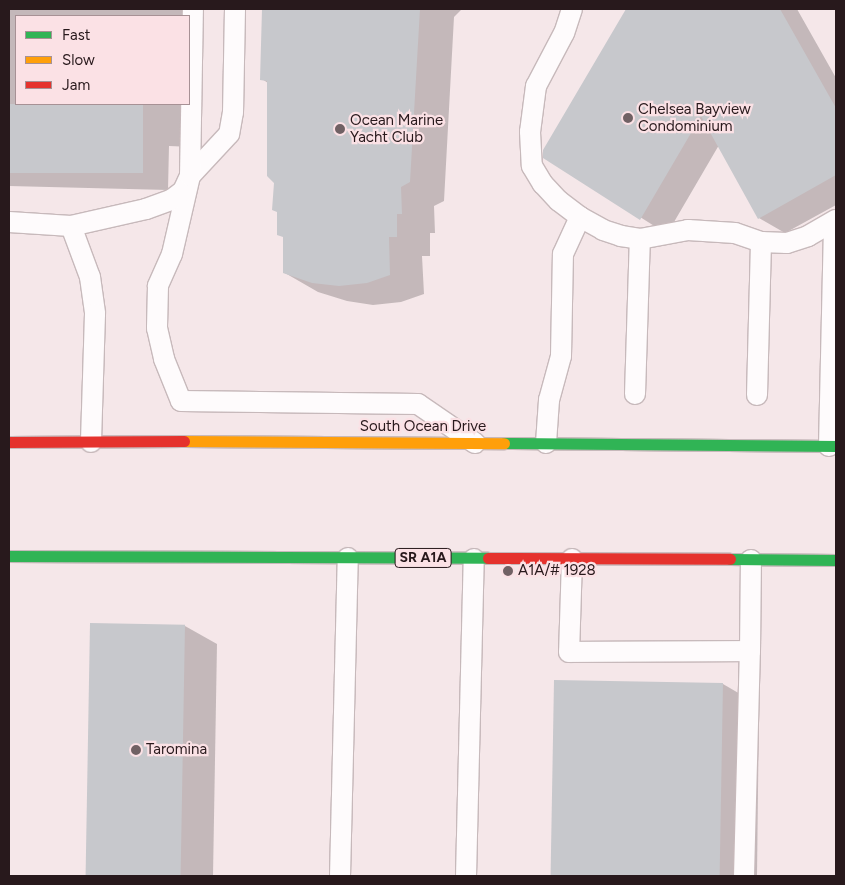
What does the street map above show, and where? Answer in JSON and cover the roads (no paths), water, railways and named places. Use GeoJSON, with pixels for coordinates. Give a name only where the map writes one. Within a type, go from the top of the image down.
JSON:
{"type":"FeatureCollection","features":[{"type":"Feature","properties":{"kind":"main road","name":"South Ocean Drive"},"geometry":{"type":"LineString","coordinates":[[9,442],[546,443],[833,446]]}},
{"type":"Feature","properties":{"kind":"main road","name":"SR A1A"},"geometry":{"type":"LineString","coordinates":[[9,556],[836,560]]}},
{"type":"Feature","properties":{"kind":"lane"},"geometry":{"type":"LineString","coordinates":[[193,9],[190,176],[172,254],[158,286],[157,328],[164,358],[181,401],[418,404],[475,443]]}},
{"type":"Feature","properties":{"kind":"lane"},"geometry":{"type":"LineString","coordinates":[[9,222],[71,226],[146,209],[171,200],[182,191],[190,176],[229,134],[233,112],[235,9]]}},
{"type":"Feature","properties":{"kind":"lane"},"geometry":{"type":"LineString","coordinates":[[572,9],[564,33],[536,86],[530,132],[532,166],[543,184],[559,201],[580,217],[603,230],[621,236],[640,239],[688,230],[735,233],[761,242],[787,243],[835,221],[833,446]]}},
{"type":"Feature","properties":{"kind":"lane"},"geometry":{"type":"LineString","coordinates":[[546,443],[549,400],[561,356],[564,254],[580,217]]}},
{"type":"Feature","properties":{"kind":"lane"},"geometry":{"type":"LineString","coordinates":[[71,226],[90,277],[96,314],[91,442]]}},
{"type":"Feature","properties":{"kind":"lane"},"geometry":{"type":"LineString","coordinates":[[635,394],[640,239]]}},
{"type":"Feature","properties":{"kind":"lane"},"geometry":{"type":"LineString","coordinates":[[757,395],[761,242]]}},
{"type":"Feature","properties":{"kind":"lane"},"geometry":{"type":"LineString","coordinates":[[340,876],[348,558]]}},
{"type":"Feature","properties":{"kind":"lane"},"geometry":{"type":"LineString","coordinates":[[466,876],[474,559]]}},
{"type":"Feature","properties":{"kind":"lane"},"geometry":{"type":"LineString","coordinates":[[572,559],[569,652],[750,651]]}},
{"type":"Feature","properties":{"kind":"lane"},"geometry":{"type":"LineString","coordinates":[[744,876],[751,560]]}},
{"type":"Feature","properties":{"kind":"place","name":"Chelsea Bayview Condominium"},"geometry":{"type":"Point","coordinates":[628,118]}},
{"type":"Feature","properties":{"kind":"place","name":"Ocean Marine Yacht Club"},"geometry":{"type":"Point","coordinates":[340,129]}},
{"type":"Feature","properties":{"kind":"place","name":"A1A/# 1928"},"geometry":{"type":"Point","coordinates":[508,571]}},
{"type":"Feature","properties":{"kind":"place","name":"Taromina"},"geometry":{"type":"Point","coordinates":[136,750]}}]}
